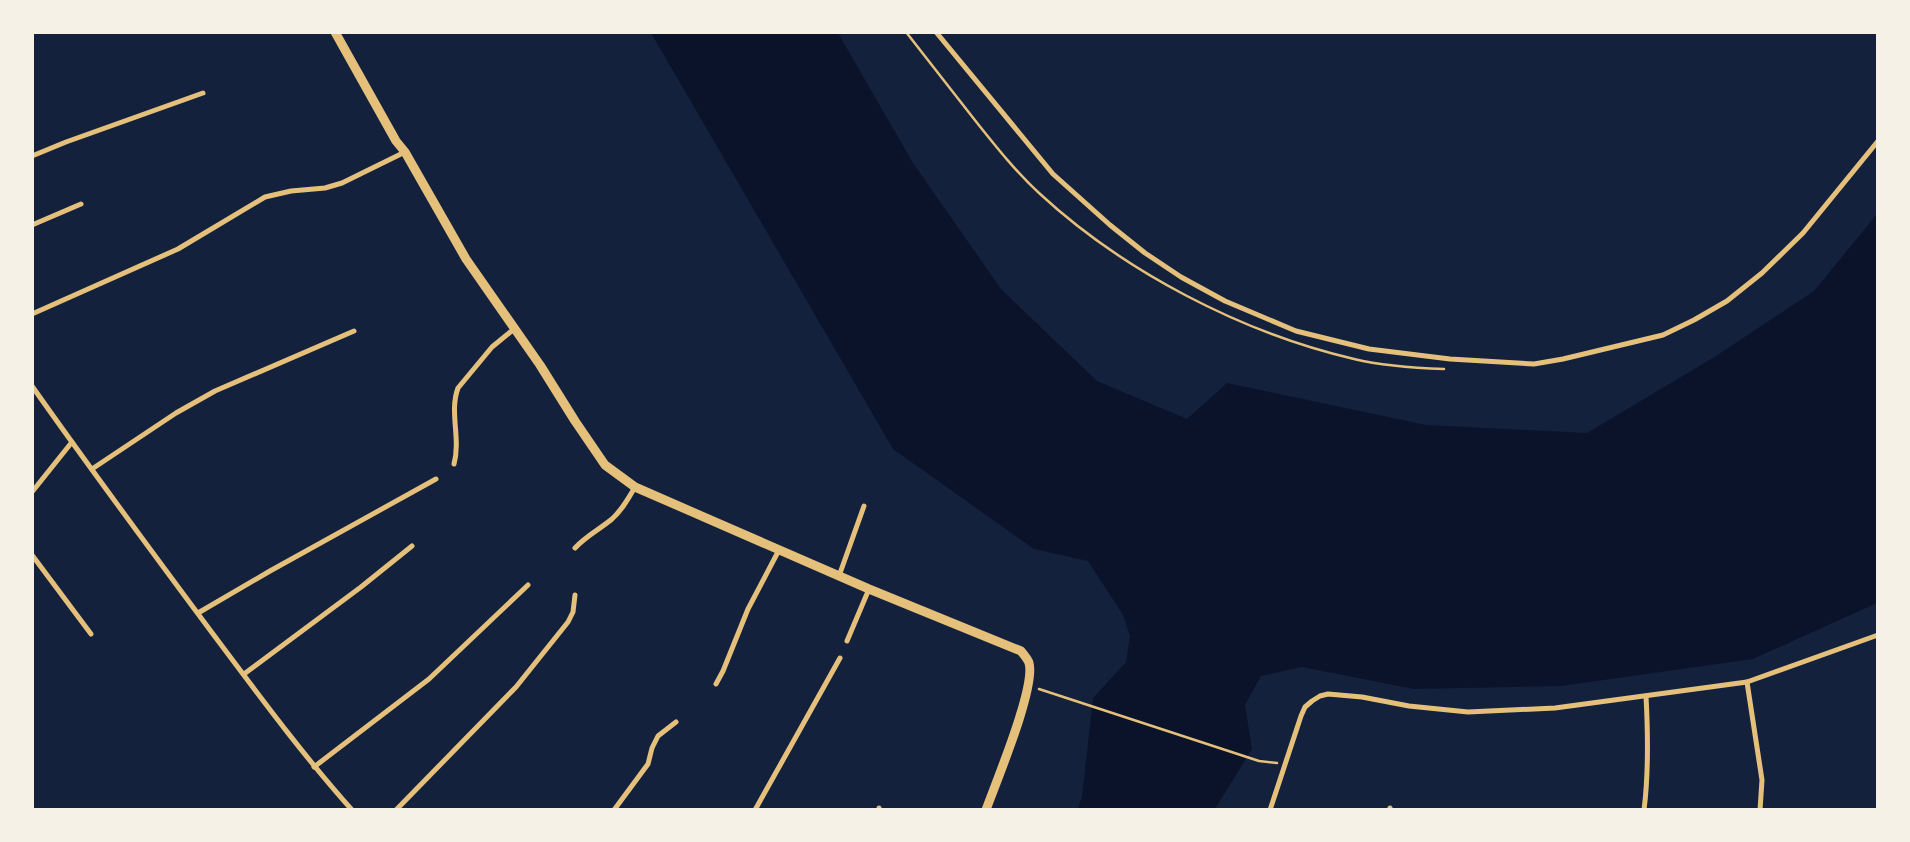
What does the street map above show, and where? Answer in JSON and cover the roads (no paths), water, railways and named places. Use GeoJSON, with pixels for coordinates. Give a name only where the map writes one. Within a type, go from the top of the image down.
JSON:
{"type":"FeatureCollection","features":[{"type":"Feature","properties":{"kind":"main road"},"geometry":{"type":"LineString","coordinates":[[336,32],[396,141],[405,152],[466,260],[540,365],[575,422],[605,464],[635,487],[869,589],[1021,650],[1029,663],[1028,686],[1023,708],[986,810]]}},
{"type":"Feature","properties":{"kind":"street"},"geometry":{"type":"LineString","coordinates":[[936,32],[1053,174],[1145,253],[1181,277],[1225,301],[1296,331],[1369,349],[1450,359],[1534,364],[1664,335],[1694,320],[1727,302],[1762,273],[1803,233],[1878,141]]}},
{"type":"Feature","properties":{"kind":"street"},"geometry":{"type":"LineString","coordinates":[[32,156],[203,92]]}},
{"type":"Feature","properties":{"kind":"street"},"geometry":{"type":"LineString","coordinates":[[32,314],[178,249],[265,197],[291,191],[325,188],[342,183],[405,152]]}},
{"type":"Feature","properties":{"kind":"street"},"geometry":{"type":"LineString","coordinates":[[32,225],[81,204]]}},
{"type":"Feature","properties":{"kind":"street"},"geometry":{"type":"LineString","coordinates":[[454,464],[458,445],[454,406],[458,388],[492,347],[514,329]]}},
{"type":"Feature","properties":{"kind":"street"},"geometry":{"type":"LineString","coordinates":[[92,469],[176,413],[215,391],[354,331]]}},
{"type":"Feature","properties":{"kind":"street"},"geometry":{"type":"LineString","coordinates":[[32,386],[198,613],[314,767],[352,810]]}},
{"type":"Feature","properties":{"kind":"street"},"geometry":{"type":"LineString","coordinates":[[32,492],[72,442]]}},
{"type":"Feature","properties":{"kind":"street"},"geometry":{"type":"LineString","coordinates":[[198,613],[278,566],[436,479]]}},
{"type":"Feature","properties":{"kind":"street"},"geometry":{"type":"LineString","coordinates":[[575,548],[621,510],[635,487]]}},
{"type":"Feature","properties":{"kind":"street"},"geometry":{"type":"LineString","coordinates":[[839,576],[864,506]]}},
{"type":"Feature","properties":{"kind":"street"},"geometry":{"type":"LineString","coordinates":[[244,674],[361,587],[412,546]]}},
{"type":"Feature","properties":{"kind":"street"},"geometry":{"type":"LineString","coordinates":[[716,684],[748,609],[779,550]]}},
{"type":"Feature","properties":{"kind":"street"},"geometry":{"type":"LineString","coordinates":[[32,554],[91,634]]}},
{"type":"Feature","properties":{"kind":"street"},"geometry":{"type":"LineString","coordinates":[[314,767],[428,678],[528,585]]}},
{"type":"Feature","properties":{"kind":"street"},"geometry":{"type":"LineString","coordinates":[[847,641],[869,589]]}},
{"type":"Feature","properties":{"kind":"street"},"geometry":{"type":"LineString","coordinates":[[396,810],[516,687],[568,622],[573,612],[575,595]]}},
{"type":"Feature","properties":{"kind":"street"},"geometry":{"type":"LineString","coordinates":[[1270,810],[1301,716],[1305,707],[1320,696],[1328,694],[1362,697],[1409,706],[1468,712],[1554,708],[1746,682],[1878,636]]}},
{"type":"Feature","properties":{"kind":"street"},"geometry":{"type":"LineString","coordinates":[[755,810],[840,658]]}},
{"type":"Feature","properties":{"kind":"street"},"geometry":{"type":"LineString","coordinates":[[1746,682],[1762,780],[1760,810]]}},
{"type":"Feature","properties":{"kind":"street"},"geometry":{"type":"LineString","coordinates":[[1644,810],[1648,752],[1646,696]]}},
{"type":"Feature","properties":{"kind":"street"},"geometry":{"type":"LineString","coordinates":[[614,810],[648,764],[652,748],[658,736],[676,722]]}},
{"type":"Feature","properties":{"kind":"water"},"geometry":{"type":"Polygon","coordinates":[[[651,33],[838,33],[913,163],[1001,289],[1097,381],[1187,419],[1227,383],[1426,425],[1587,433],[1716,356],[1814,291],[1877,214],[1877,603],[1753,659],[1561,686],[1414,689],[1302,667],[1261,676],[1245,705],[1252,749],[1215,809],[1078,809],[1082,796],[1093,698],[1126,662],[1130,636],[1123,615],[1088,561],[1034,549],[893,449],[651,33]]]}}]}
